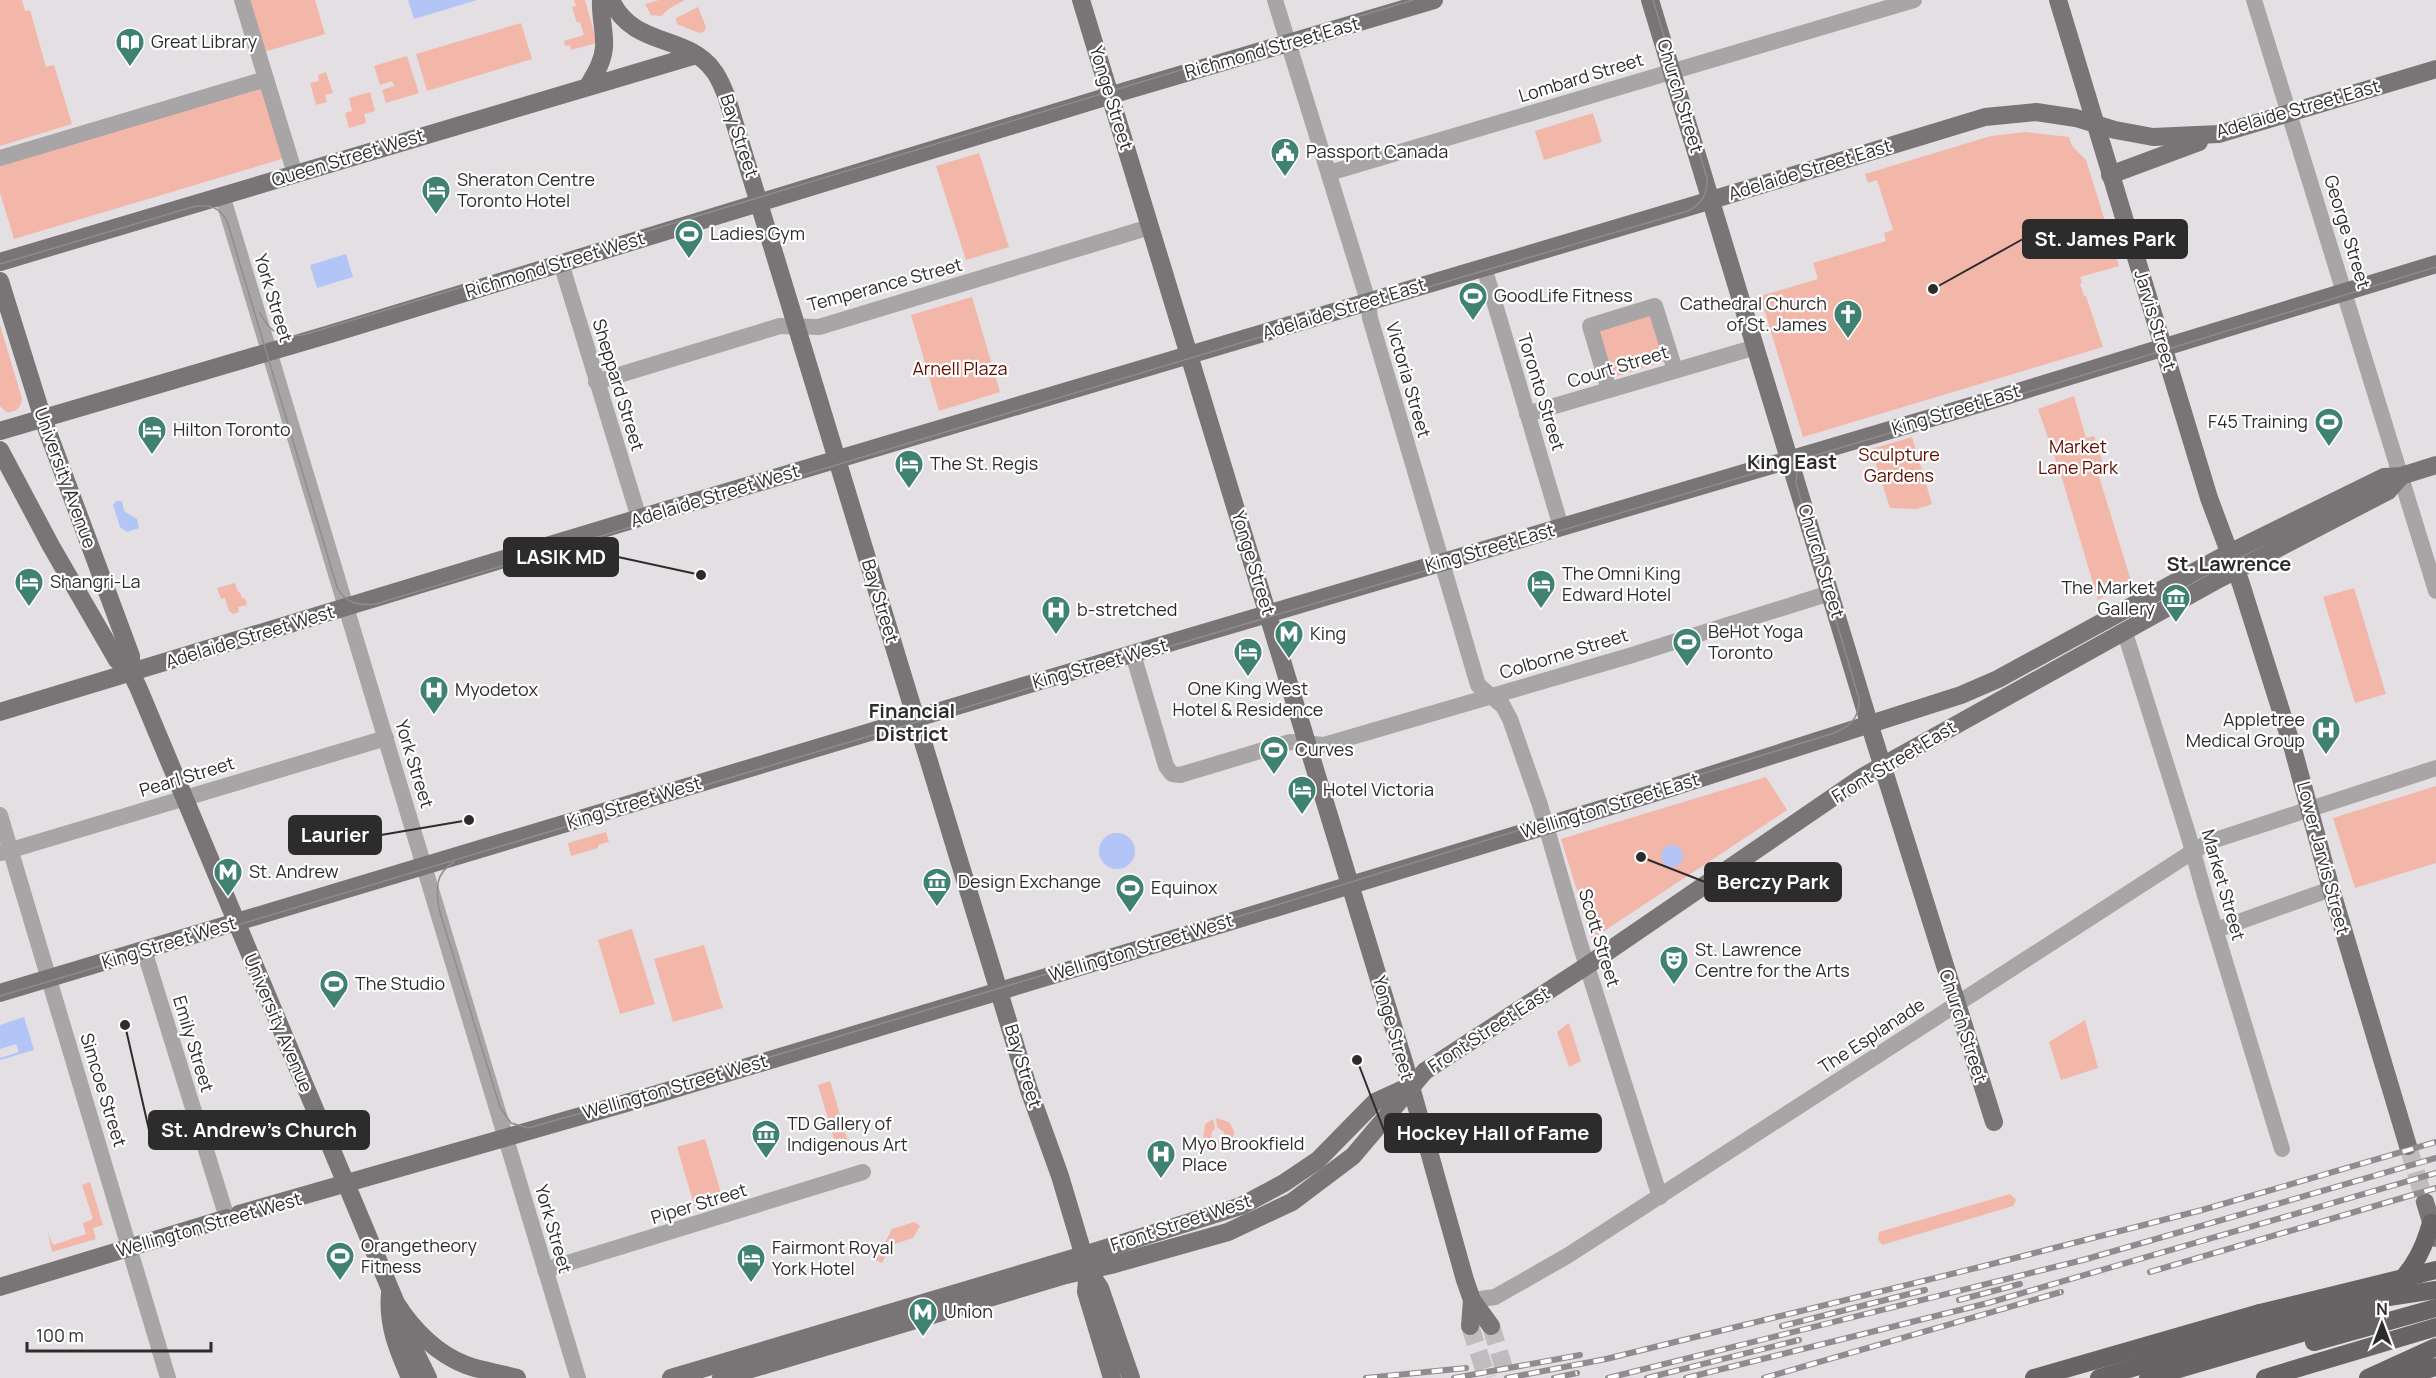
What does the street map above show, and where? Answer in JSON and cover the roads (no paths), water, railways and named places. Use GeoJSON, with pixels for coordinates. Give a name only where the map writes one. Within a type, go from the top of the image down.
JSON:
{"type":"FeatureCollection","features":[{"type":"Feature","properties":{"kind":"highway"},"geometry":{"type":"LineString","coordinates":[[2382,1298],[2416,1263],[2433,1230]]}},
{"type":"Feature","properties":{"kind":"highway"},"geometry":{"type":"LineString","coordinates":[[2034,1378],[2260,1313],[2436,1270]]}},
{"type":"Feature","properties":{"kind":"highway"},"geometry":{"type":"LineString","coordinates":[[2099,1378],[2292,1320],[2382,1298],[2436,1292]]}},
{"type":"Feature","properties":{"kind":"highway"},"geometry":{"type":"LineString","coordinates":[[2148,1378],[2436,1292]]}},
{"type":"Feature","properties":{"kind":"highway"},"geometry":{"type":"LineString","coordinates":[[2186,1378],[2436,1308]]}},
{"type":"Feature","properties":{"kind":"highway"},"geometry":{"type":"LineString","coordinates":[[2265,1378],[2436,1327]]}},
{"type":"Feature","properties":{"kind":"highway"},"geometry":{"type":"LineString","coordinates":[[2368,1378],[2436,1347]]}},
{"type":"Feature","properties":{"kind":"highway"},"geometry":{"type":"LineString","coordinates":[[2395,1378],[2436,1366]]}},
{"type":"Feature","properties":{"kind":"main road"},"geometry":{"type":"LineString","coordinates":[[588,86],[598,67],[604,46],[600,17],[601,0]]}},
{"type":"Feature","properties":{"kind":"main road","name":"Bay Street"},"geometry":{"type":"LineString","coordinates":[[611,0],[627,24],[696,55],[713,68],[726,95],[1029,1090],[1060,1176],[1086,1262],[1100,1288],[1131,1378]]}},
{"type":"Feature","properties":{"kind":"main road","name":"Yonge Street"},"geometry":{"type":"LineString","coordinates":[[1081,0],[1308,745],[1472,1300],[1491,1326]]}},
{"type":"Feature","properties":{"kind":"main road","name":"Richmond Street East"},"geometry":{"type":"LineString","coordinates":[[1110,95],[1434,0]]}},
{"type":"Feature","properties":{"kind":"main road","name":"Church Street"},"geometry":{"type":"LineString","coordinates":[[1650,0],[1870,726],[1994,1122]]}},
{"type":"Feature","properties":{"kind":"main road","name":"Jarvis Street"},"geometry":{"type":"LineString","coordinates":[[2058,0],[2209,498],[2236,570]]}},
{"type":"Feature","properties":{"kind":"main road","name":"Queen Street West"},"geometry":{"type":"LineString","coordinates":[[0,262],[696,55]]}},
{"type":"Feature","properties":{"kind":"main road","name":"Adelaide Street East"},"geometry":{"type":"LineString","coordinates":[[1189,355],[1985,117],[2036,112],[2076,118],[2153,137],[2219,135],[2436,69]]}},
{"type":"Feature","properties":{"kind":"main road","name":"Richmond Street West"},"geometry":{"type":"LineString","coordinates":[[0,431],[1110,95]]}},
{"type":"Feature","properties":{"kind":"main road"},"geometry":{"type":"LineString","coordinates":[[2110,175],[2219,135]]}},
{"type":"Feature","properties":{"kind":"main road","name":"King Street East"},"geometry":{"type":"LineString","coordinates":[[1268,614],[1790,460],[2436,264]]}},
{"type":"Feature","properties":{"kind":"main road","name":"University Avenue"},"geometry":{"type":"LineString","coordinates":[[0,281],[43,419],[131,656],[131,673],[391,1291],[405,1317],[422,1336],[455,1360],[468,1366],[517,1378]]}},
{"type":"Feature","properties":{"kind":"main road","name":"Adelaide Street West"},"geometry":{"type":"LineString","coordinates":[[0,712],[639,518],[1189,355]]}},
{"type":"Feature","properties":{"kind":"main road","name":"University Avenue"},"geometry":{"type":"LineString","coordinates":[[0,450],[117,660],[131,673]]}},
{"type":"Feature","properties":{"kind":"main road","name":"Front Street East"},"geometry":{"type":"LineString","coordinates":[[1870,726],[1961,695],[1998,679],[2229,553],[2384,477],[2401,476],[2436,465]]}},
{"type":"Feature","properties":{"kind":"main road","name":"Front Street East"},"geometry":{"type":"LineString","coordinates":[[1410,1086],[1425,1071],[1588,965],[1883,765],[2236,570],[2388,491],[2401,476]]}},
{"type":"Feature","properties":{"kind":"main road","name":"Lower Jarvis Street"},"geometry":{"type":"LineString","coordinates":[[2236,570],[2293,748],[2331,890],[2408,1146]]}},
{"type":"Feature","properties":{"kind":"main road","name":"King Street West"},"geometry":{"type":"LineString","coordinates":[[0,993],[1268,614]]}},
{"type":"Feature","properties":{"kind":"main road","name":"Wellington Street East"},"geometry":{"type":"LineString","coordinates":[[1350,885],[1870,726]]}},
{"type":"Feature","properties":{"kind":"main road","name":"Wellington Street West"},"geometry":{"type":"LineString","coordinates":[[0,1287],[1350,885]]}},
{"type":"Feature","properties":{"kind":"main road","name":"Front Street West"},"geometry":{"type":"LineString","coordinates":[[671,1378],[753,1361],[1086,1262],[1242,1206],[1318,1160],[1375,1102],[1410,1086]]}},
{"type":"Feature","properties":{"kind":"main road","name":"Front Street West"},"geometry":{"type":"LineString","coordinates":[[1086,1262],[1228,1232],[1292,1202],[1347,1161],[1394,1109],[1410,1086]]}},
{"type":"Feature","properties":{"kind":"main road"},"geometry":{"type":"LineString","coordinates":[[1333,1146],[1347,1161]]}},
{"type":"Feature","properties":{"kind":"main road"},"geometry":{"type":"LineString","coordinates":[[2425,1202],[2433,1230]]}},
{"type":"Feature","properties":{"kind":"main road"},"geometry":{"type":"LineString","coordinates":[[1221,1212],[1228,1232]]}},
{"type":"Feature","properties":{"kind":"main road","name":"Bay Street"},"geometry":{"type":"LineString","coordinates":[[1086,1262],[1086,1292],[1112,1378]]}},
{"type":"Feature","properties":{"kind":"main road"},"geometry":{"type":"LineString","coordinates":[[391,1291],[390,1323],[410,1378]]}},
{"type":"Feature","properties":{"kind":"main road","name":"Yonge Street"},"geometry":{"type":"LineString","coordinates":[[1470,1326],[1472,1300]]}},
{"type":"Feature","properties":{"kind":"main road"},"geometry":{"type":"LineString","coordinates":[[405,1317],[411,1343],[428,1378]]}},
{"type":"Feature","properties":{"kind":"main road","name":"Front Street West"},"geometry":{"type":"LineString","coordinates":[[721,1378],[753,1361]]}},
{"type":"Feature","properties":{"kind":"street"},"geometry":{"type":"LineString","coordinates":[[242,0],[295,174]]}},
{"type":"Feature","properties":{"kind":"street","name":"Victoria Street"},"geometry":{"type":"LineString","coordinates":[[1275,0],[1368,301],[1377,341],[1478,685],[1491,696]]}},
{"type":"Feature","properties":{"kind":"street","name":"Lombard Street"},"geometry":{"type":"LineString","coordinates":[[1329,173],[1914,0]]}},
{"type":"Feature","properties":{"kind":"street","name":"George Street"},"geometry":{"type":"LineString","coordinates":[[2254,0],[2436,591]]}},
{"type":"Feature","properties":{"kind":"street"},"geometry":{"type":"LineString","coordinates":[[0,158],[266,79]]}},
{"type":"Feature","properties":{"kind":"street","name":"York Street"},"geometry":{"type":"LineString","coordinates":[[222,195],[578,1378]]}},
{"type":"Feature","properties":{"kind":"street","name":"Temperance Street"},"geometry":{"type":"LineString","coordinates":[[596,382],[780,326],[814,328],[1150,227]]}},
{"type":"Feature","properties":{"kind":"street","name":"Sheppard Street"},"geometry":{"type":"LineString","coordinates":[[561,263],[639,518]]}},
{"type":"Feature","properties":{"kind":"street","name":"Toronto Street"},"geometry":{"type":"LineString","coordinates":[[1484,267],[1561,527]]}},
{"type":"Feature","properties":{"kind":"street"},"geometry":{"type":"LineString","coordinates":[[1609,390],[1590,326],[1655,306],[1675,370]]}},
{"type":"Feature","properties":{"kind":"street","name":"Court Street"},"geometry":{"type":"LineString","coordinates":[[1527,414],[1756,347]]}},
{"type":"Feature","properties":{"kind":"street","name":"Colborne Street"},"geometry":{"type":"LineString","coordinates":[[1133,654],[1169,772],[1176,775],[1290,742],[1324,745],[1830,593]]}},
{"type":"Feature","properties":{"kind":"street","name":"Market Street"},"geometry":{"type":"LineString","coordinates":[[2125,633],[2282,1149]]}},
{"type":"Feature","properties":{"kind":"street","name":"Scott Street"},"geometry":{"type":"LineString","coordinates":[[1491,696],[1503,706],[1510,718],[1546,826],[1660,1197]]}},
{"type":"Feature","properties":{"kind":"street","name":"Pearl Street"},"geometry":{"type":"LineString","coordinates":[[5,852],[386,738]]}},
{"type":"Feature","properties":{"kind":"street","name":"The Esplanade"},"geometry":{"type":"LineString","coordinates":[[1472,1300],[1495,1297],[1567,1256],[2209,842],[2436,768]]}},
{"type":"Feature","properties":{"kind":"street","name":"Simcoe Street"},"geometry":{"type":"LineString","coordinates":[[0,815],[5,852],[48,979],[168,1378]]}},
{"type":"Feature","properties":{"kind":"street"},"geometry":{"type":"LineString","coordinates":[[2216,930],[2331,890]]}},
{"type":"Feature","properties":{"kind":"street","name":"Emily Street"},"geometry":{"type":"LineString","coordinates":[[144,950],[184,1080],[233,1216]]}},
{"type":"Feature","properties":{"kind":"street","name":"Piper Street"},"geometry":{"type":"LineString","coordinates":[[545,1270],[863,1172]]}},
{"type":"Feature","properties":{"kind":"water"},"geometry":{"type":"Polygon","coordinates":[[[408,0],[477,0],[414,19],[408,0]]]}},
{"type":"Feature","properties":{"kind":"water"},"geometry":{"type":"Polygon","coordinates":[[[346,254],[353,277],[317,288],[310,265],[346,254]]]}},
{"type":"Feature","properties":{"kind":"water"},"geometry":{"type":"Polygon","coordinates":[[[116,501],[122,501],[124,511],[137,519],[139,528],[127,532],[120,527],[113,505],[116,501]]]}},
{"type":"Feature","properties":{"kind":"water"},"geometry":{"type":"Polygon","coordinates":[[[1117,833],[1130,838],[1135,851],[1130,864],[1117,869],[1104,864],[1099,851],[1104,838],[1117,833]]]}},
{"type":"Feature","properties":{"kind":"water"},"geometry":{"type":"Polygon","coordinates":[[[1668,845],[1676,845],[1683,852],[1683,860],[1676,867],[1668,867],[1661,860],[1661,852],[1668,845]]]}},
{"type":"Feature","properties":{"kind":"water"},"geometry":{"type":"Polygon","coordinates":[[[24,1017],[34,1050],[0,1060],[0,1058],[19,1052],[16,1044],[0,1049],[0,1025],[24,1017]]]}},
{"type":"Feature","properties":{"kind":"tunnel"},"geometry":{"type":"LineString","coordinates":[[2408,1146],[2425,1202]]}},
{"type":"Feature","properties":{"kind":"tunnel"},"geometry":{"type":"LineString","coordinates":[[1470,1326],[1487,1378]]}},
{"type":"Feature","properties":{"kind":"tunnel"},"geometry":{"type":"LineString","coordinates":[[1491,1326],[1507,1378]]}},
{"type":"Feature","properties":{"kind":"tram line"},"geometry":{"type":"LineString","coordinates":[[260,313],[272,330],[277,333],[288,336],[303,335],[1413,0]]}},
{"type":"Feature","properties":{"kind":"tram line"},"geometry":{"type":"LineString","coordinates":[[0,264],[196,206],[218,210],[227,221],[337,587],[348,600],[363,604],[376,604],[1353,309],[1688,211],[1703,198],[1707,178],[1653,0]]}},
{"type":"Feature","properties":{"kind":"tram line"},"geometry":{"type":"LineString","coordinates":[[0,996],[1995,402],[2436,267]]}},
{"type":"Feature","properties":{"kind":"tram line"},"geometry":{"type":"LineString","coordinates":[[454,862],[443,871],[438,882],[439,909],[500,1107],[511,1123],[528,1128],[1270,907],[1831,734],[1848,726],[1855,717],[1859,699],[1796,483],[1798,465],[1805,456]]}},
{"type":"Feature","properties":{"kind":"railway"},"geometry":{"type":"LineString","coordinates":[[1507,1378],[1606,1359],[1988,1265],[2202,1210],[2436,1142]]}},
{"type":"Feature","properties":{"kind":"railway"},"geometry":{"type":"LineString","coordinates":[[1608,1378],[2083,1260],[2436,1158]]}},
{"type":"Feature","properties":{"kind":"railway"},"geometry":{"type":"LineString","coordinates":[[1686,1378],[1988,1303],[2436,1173]]}},
{"type":"Feature","properties":{"kind":"railway"},"geometry":{"type":"LineString","coordinates":[[2150,1272],[2436,1188]]}},
{"type":"Feature","properties":{"kind":"railway"},"geometry":{"type":"LineString","coordinates":[[1959,1300],[2020,1284]]}},
{"type":"Feature","properties":{"kind":"railway"},"geometry":{"type":"LineString","coordinates":[[1782,1326],[1925,1290]]}},
{"type":"Feature","properties":{"kind":"railway"},"geometry":{"type":"LineString","coordinates":[[1764,1378],[2061,1292]]}},
{"type":"Feature","properties":{"kind":"railway"},"geometry":{"type":"LineString","coordinates":[[1647,1378],[1799,1340]]}},
{"type":"Feature","properties":{"kind":"railway"},"geometry":{"type":"LineString","coordinates":[[1454,1378],[1580,1355]]}},
{"type":"Feature","properties":{"kind":"railway"},"geometry":{"type":"LineString","coordinates":[[1366,1378],[1466,1368]]}},
{"type":"Feature","properties":{"kind":"railway"},"geometry":{"type":"LineString","coordinates":[[1554,1378],[1577,1373]]}},
{"type":"Feature","properties":{"kind":"place","name":"Great Library"},"geometry":{"type":"Point","coordinates":[130,68]}},
{"type":"Feature","properties":{"kind":"place","name":"Passport Canada"},"geometry":{"type":"Point","coordinates":[1285,178]}},
{"type":"Feature","properties":{"kind":"place","name":"Sheraton Centre Toronto Hotel"},"geometry":{"type":"Point","coordinates":[436,216]}},
{"type":"Feature","properties":{"kind":"place","name":"Ladies Gym"},"geometry":{"type":"Point","coordinates":[689,260]}},
{"type":"Feature","properties":{"kind":"place","name":"St. James Park"},"geometry":{"type":"Point","coordinates":[1933,289]}},
{"type":"Feature","properties":{"kind":"place","name":"GoodLife Fitness"},"geometry":{"type":"Point","coordinates":[1473,322]}},
{"type":"Feature","properties":{"kind":"place","name":"Cathedral Church of St. James"},"geometry":{"type":"Point","coordinates":[1848,340]}},
{"type":"Feature","properties":{"kind":"place","name":"F45 Training"},"geometry":{"type":"Point","coordinates":[2329,448]}},
{"type":"Feature","properties":{"kind":"place","name":"Hilton Toronto"},"geometry":{"type":"Point","coordinates":[152,456]}},
{"type":"Feature","properties":{"kind":"place","name":"The St. Regis"},"geometry":{"type":"Point","coordinates":[909,490]}},
{"type":"Feature","properties":{"kind":"place","name":"LASIK MD"},"geometry":{"type":"Point","coordinates":[701,575]}},
{"type":"Feature","properties":{"kind":"place","name":"Shangri-La"},"geometry":{"type":"Point","coordinates":[29,608]}},
{"type":"Feature","properties":{"kind":"place","name":"The Omni King Edward Hotel"},"geometry":{"type":"Point","coordinates":[1541,610]}},
{"type":"Feature","properties":{"kind":"place","name":"The Market Gallery"},"geometry":{"type":"Point","coordinates":[2176,624]}},
{"type":"Feature","properties":{"kind":"place","name":"b-stretched"},"geometry":{"type":"Point","coordinates":[1056,636]}},
{"type":"Feature","properties":{"kind":"place","name":"King"},"geometry":{"type":"Point","coordinates":[1289,660]}},
{"type":"Feature","properties":{"kind":"place","name":"BeHot Yoga Toronto"},"geometry":{"type":"Point","coordinates":[1687,668]}},
{"type":"Feature","properties":{"kind":"place","name":"One King West Hotel & Residence"},"geometry":{"type":"Point","coordinates":[1248,678]}},
{"type":"Feature","properties":{"kind":"place","name":"Myodetox"},"geometry":{"type":"Point","coordinates":[434,716]}},
{"type":"Feature","properties":{"kind":"place","name":"Appletree Medical Group"},"geometry":{"type":"Point","coordinates":[2326,756]}},
{"type":"Feature","properties":{"kind":"place","name":"Curves"},"geometry":{"type":"Point","coordinates":[1274,776]}},
{"type":"Feature","properties":{"kind":"place","name":"Hotel Victoria"},"geometry":{"type":"Point","coordinates":[1302,816]}},
{"type":"Feature","properties":{"kind":"place","name":"Laurier"},"geometry":{"type":"Point","coordinates":[469,820]}},
{"type":"Feature","properties":{"kind":"place","name":"Berczy Park"},"geometry":{"type":"Point","coordinates":[1641,857]}},
{"type":"Feature","properties":{"kind":"place","name":"St. Andrew"},"geometry":{"type":"Point","coordinates":[228,898]}},
{"type":"Feature","properties":{"kind":"place","name":"Design Exchange"},"geometry":{"type":"Point","coordinates":[937,908]}},
{"type":"Feature","properties":{"kind":"place","name":"Equinox"},"geometry":{"type":"Point","coordinates":[1130,914]}},
{"type":"Feature","properties":{"kind":"place","name":"St. Lawrence Centre for the Arts"},"geometry":{"type":"Point","coordinates":[1674,986]}},
{"type":"Feature","properties":{"kind":"place","name":"The Studio"},"geometry":{"type":"Point","coordinates":[334,1010]}},
{"type":"Feature","properties":{"kind":"place","name":"St. Andrew's Church"},"geometry":{"type":"Point","coordinates":[125,1025]}},
{"type":"Feature","properties":{"kind":"place","name":"Hockey Hall of Fame"},"geometry":{"type":"Point","coordinates":[1357,1060]}},
{"type":"Feature","properties":{"kind":"place","name":"TD Gallery of Indigenous Art"},"geometry":{"type":"Point","coordinates":[766,1160]}},
{"type":"Feature","properties":{"kind":"place","name":"Myo Brookfield Place"},"geometry":{"type":"Point","coordinates":[1161,1180]}},
{"type":"Feature","properties":{"kind":"place","name":"Orangetheory Fitness"},"geometry":{"type":"Point","coordinates":[340,1282]}},
{"type":"Feature","properties":{"kind":"place","name":"Fairmont Royal York Hotel"},"geometry":{"type":"Point","coordinates":[751,1284]}},
{"type":"Feature","properties":{"kind":"place","name":"Union"},"geometry":{"type":"Point","coordinates":[923,1338]}},
{"type":"Feature","properties":{"kind":"district","name":"King East"},"geometry":{"type":"Point","coordinates":[1792,462]}},
{"type":"Feature","properties":{"kind":"district","name":"St. Lawrence"},"geometry":{"type":"Point","coordinates":[2229,564]}},
{"type":"Feature","properties":{"kind":"district","name":"Financial District"},"geometry":{"type":"Point","coordinates":[912,722]}},
{"type":"Feature","properties":{"kind":"park label","name":"Arnell Plaza"},"geometry":{"type":"Point","coordinates":[960,369]}},
{"type":"Feature","properties":{"kind":"park label","name":"Market Lane Park"},"geometry":{"type":"Point","coordinates":[2078,457]}},
{"type":"Feature","properties":{"kind":"park label","name":"Sculpture Gardens"},"geometry":{"type":"Point","coordinates":[1899,465]}}]}
